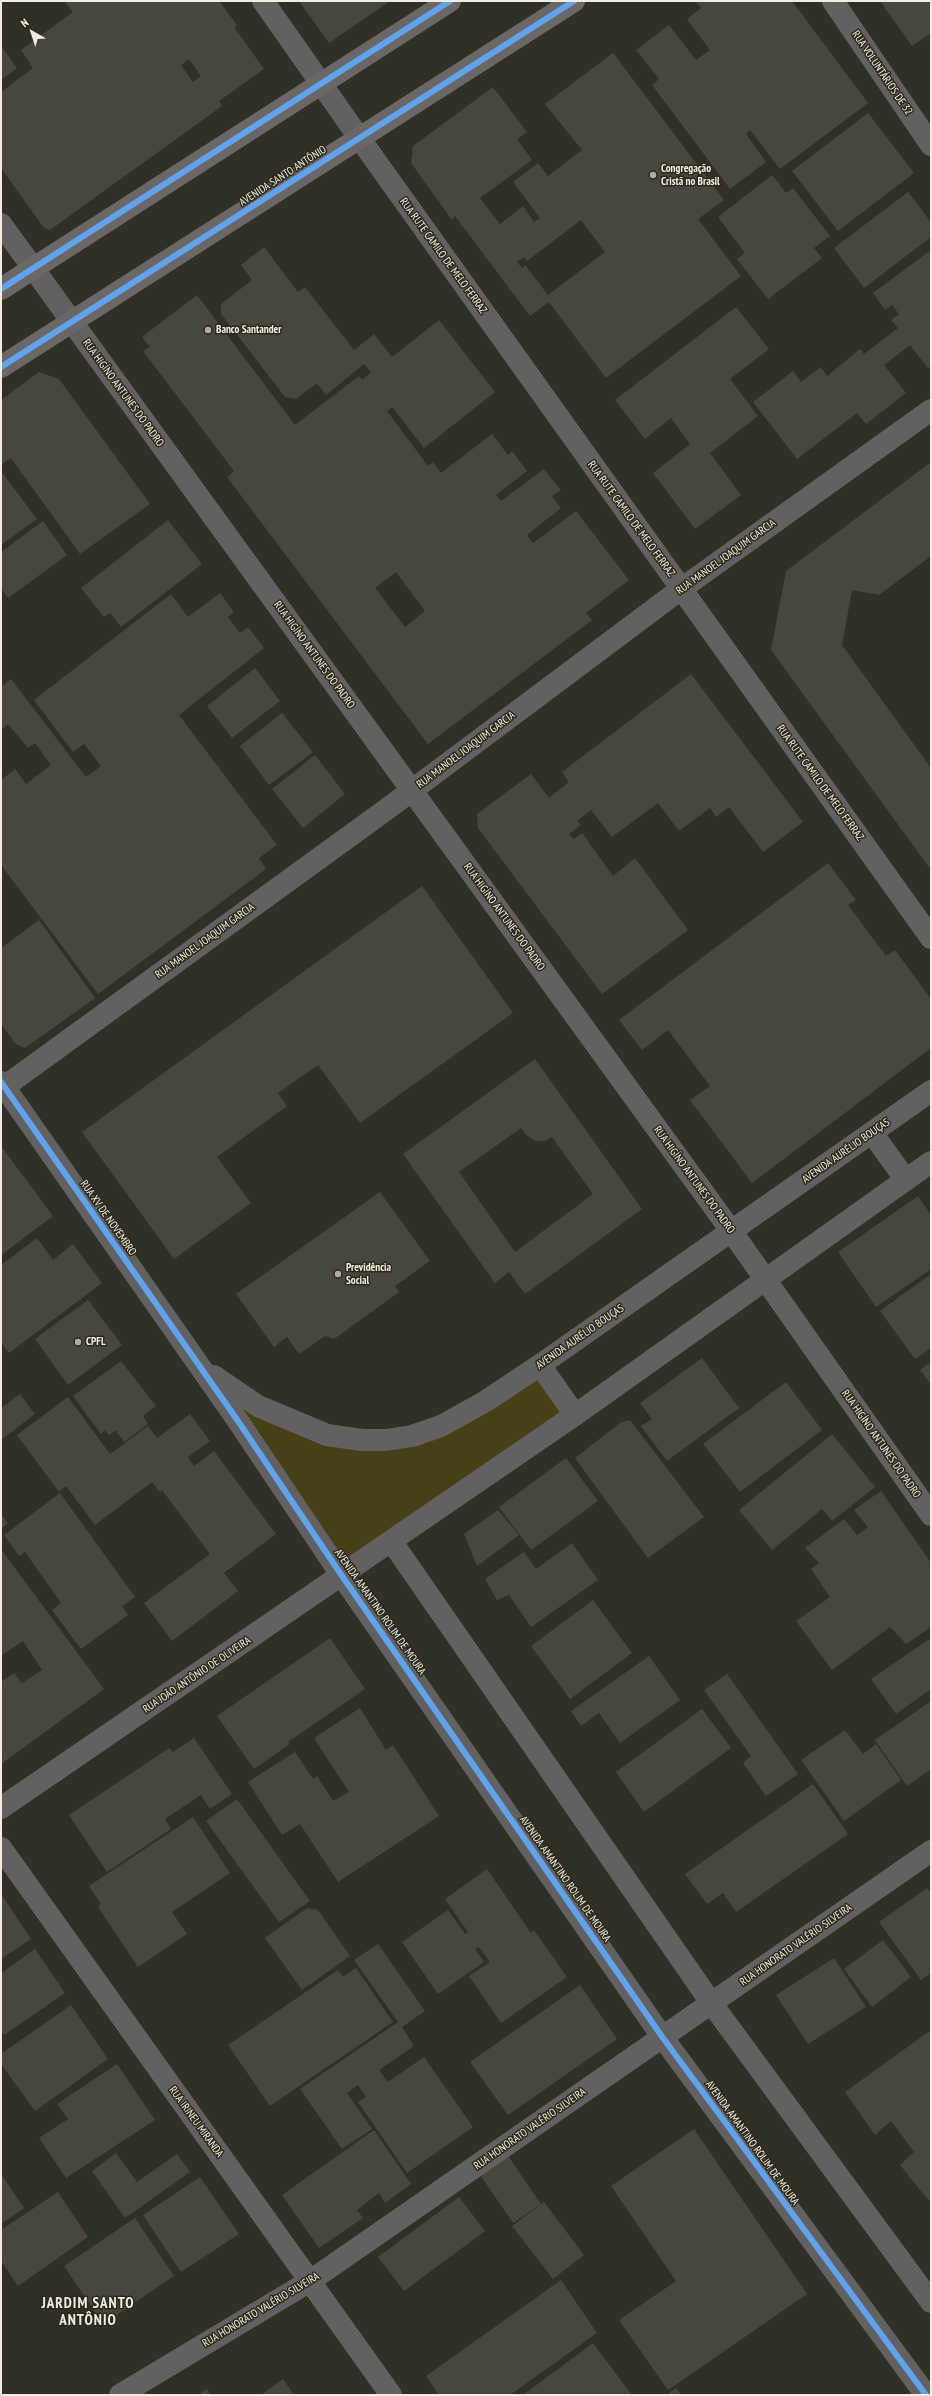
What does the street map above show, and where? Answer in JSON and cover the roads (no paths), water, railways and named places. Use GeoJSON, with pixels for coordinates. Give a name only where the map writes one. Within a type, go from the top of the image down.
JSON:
{"type":"FeatureCollection","features":[{"type":"Feature","properties":{"kind":"main road"},"geometry":{"type":"LineString","coordinates":[[1,289],[450,1]]}},
{"type":"Feature","properties":{"kind":"main road","name":"AVENIDA SANTO ANTÔNIO"},"geometry":{"type":"LineString","coordinates":[[1,367],[574,1]]}},
{"type":"Feature","properties":{"kind":"street","name":"RUA RUTE CAMILO DE MELO FERRAZ"},"geometry":{"type":"LineString","coordinates":[[263,1],[320,84],[931,938]]}},
{"type":"Feature","properties":{"kind":"street","name":"RUA VOLUNTÁRIOS DE 32"},"geometry":{"type":"LineString","coordinates":[[834,1],[931,145]]}},
{"type":"Feature","properties":{"kind":"street","name":"RUA HIGÍNO ANTUNES DO PADRO"},"geometry":{"type":"LineString","coordinates":[[1,224],[732,1232],[931,1515]]}},
{"type":"Feature","properties":{"kind":"street","name":"RUA MANOEL JOAQUIM GARCIA"},"geometry":{"type":"LineString","coordinates":[[2,1086],[412,790],[681,589],[931,410]]}},
{"type":"Feature","properties":{"kind":"street","name":"RUA XV DE NOVEMBRO"},"geometry":{"type":"LineString","coordinates":[[2,1086],[199,1365]]}},
{"type":"Feature","properties":{"kind":"street","name":"AVENIDA AURÉLIO BOUÇAS"},"geometry":{"type":"LineString","coordinates":[[199,1365],[258,1406],[299,1425],[327,1435],[362,1440],[386,1440],[412,1436],[441,1426],[486,1401],[540,1365],[732,1232],[931,1091]]}},
{"type":"Feature","properties":{"kind":"street"},"geometry":{"type":"LineString","coordinates":[[872,1133],[906,1180]]}},
{"type":"Feature","properties":{"kind":"street"},"geometry":{"type":"LineString","coordinates":[[931,1162],[764,1279],[575,1415],[392,1542],[712,2004],[931,2302]]}},
{"type":"Feature","properties":{"kind":"street","name":"AVENIDA AMANTINO ROLIM DE MOURA"},"geometry":{"type":"LineString","coordinates":[[199,1365],[342,1576],[662,2038],[926,2395]]}},
{"type":"Feature","properties":{"kind":"street"},"geometry":{"type":"LineString","coordinates":[[540,1365],[575,1415]]}},
{"type":"Feature","properties":{"kind":"street","name":"RUA JOÃO ANTÔNIO DE OLIVEIRA"},"geometry":{"type":"LineString","coordinates":[[1,1808],[392,1542]]}},
{"type":"Feature","properties":{"kind":"street","name":"RUA IRINEU MIRANDA"},"geometry":{"type":"LineString","coordinates":[[1,1848],[391,2395]]}},
{"type":"Feature","properties":{"kind":"street","name":"RUA HONORATO VALÉRIO SILVEIRA"},"geometry":{"type":"LineString","coordinates":[[120,2395],[310,2281],[931,1851]]}},
{"type":"Feature","properties":{"kind":"place","name":"Congregação Cristã no Brasil"},"geometry":{"type":"Point","coordinates":[653,175]}},
{"type":"Feature","properties":{"kind":"place","name":"Banco Santander"},"geometry":{"type":"Point","coordinates":[208,330]}},
{"type":"Feature","properties":{"kind":"place","name":"Previdência Social"},"geometry":{"type":"Point","coordinates":[338,1274]}},
{"type":"Feature","properties":{"kind":"place","name":"CPFL"},"geometry":{"type":"Point","coordinates":[78,1342]}},
{"type":"Feature","properties":{"kind":"district","name":"JARDIM SANTO ANTÔNIO"},"geometry":{"type":"Point","coordinates":[88,2312]}}]}
